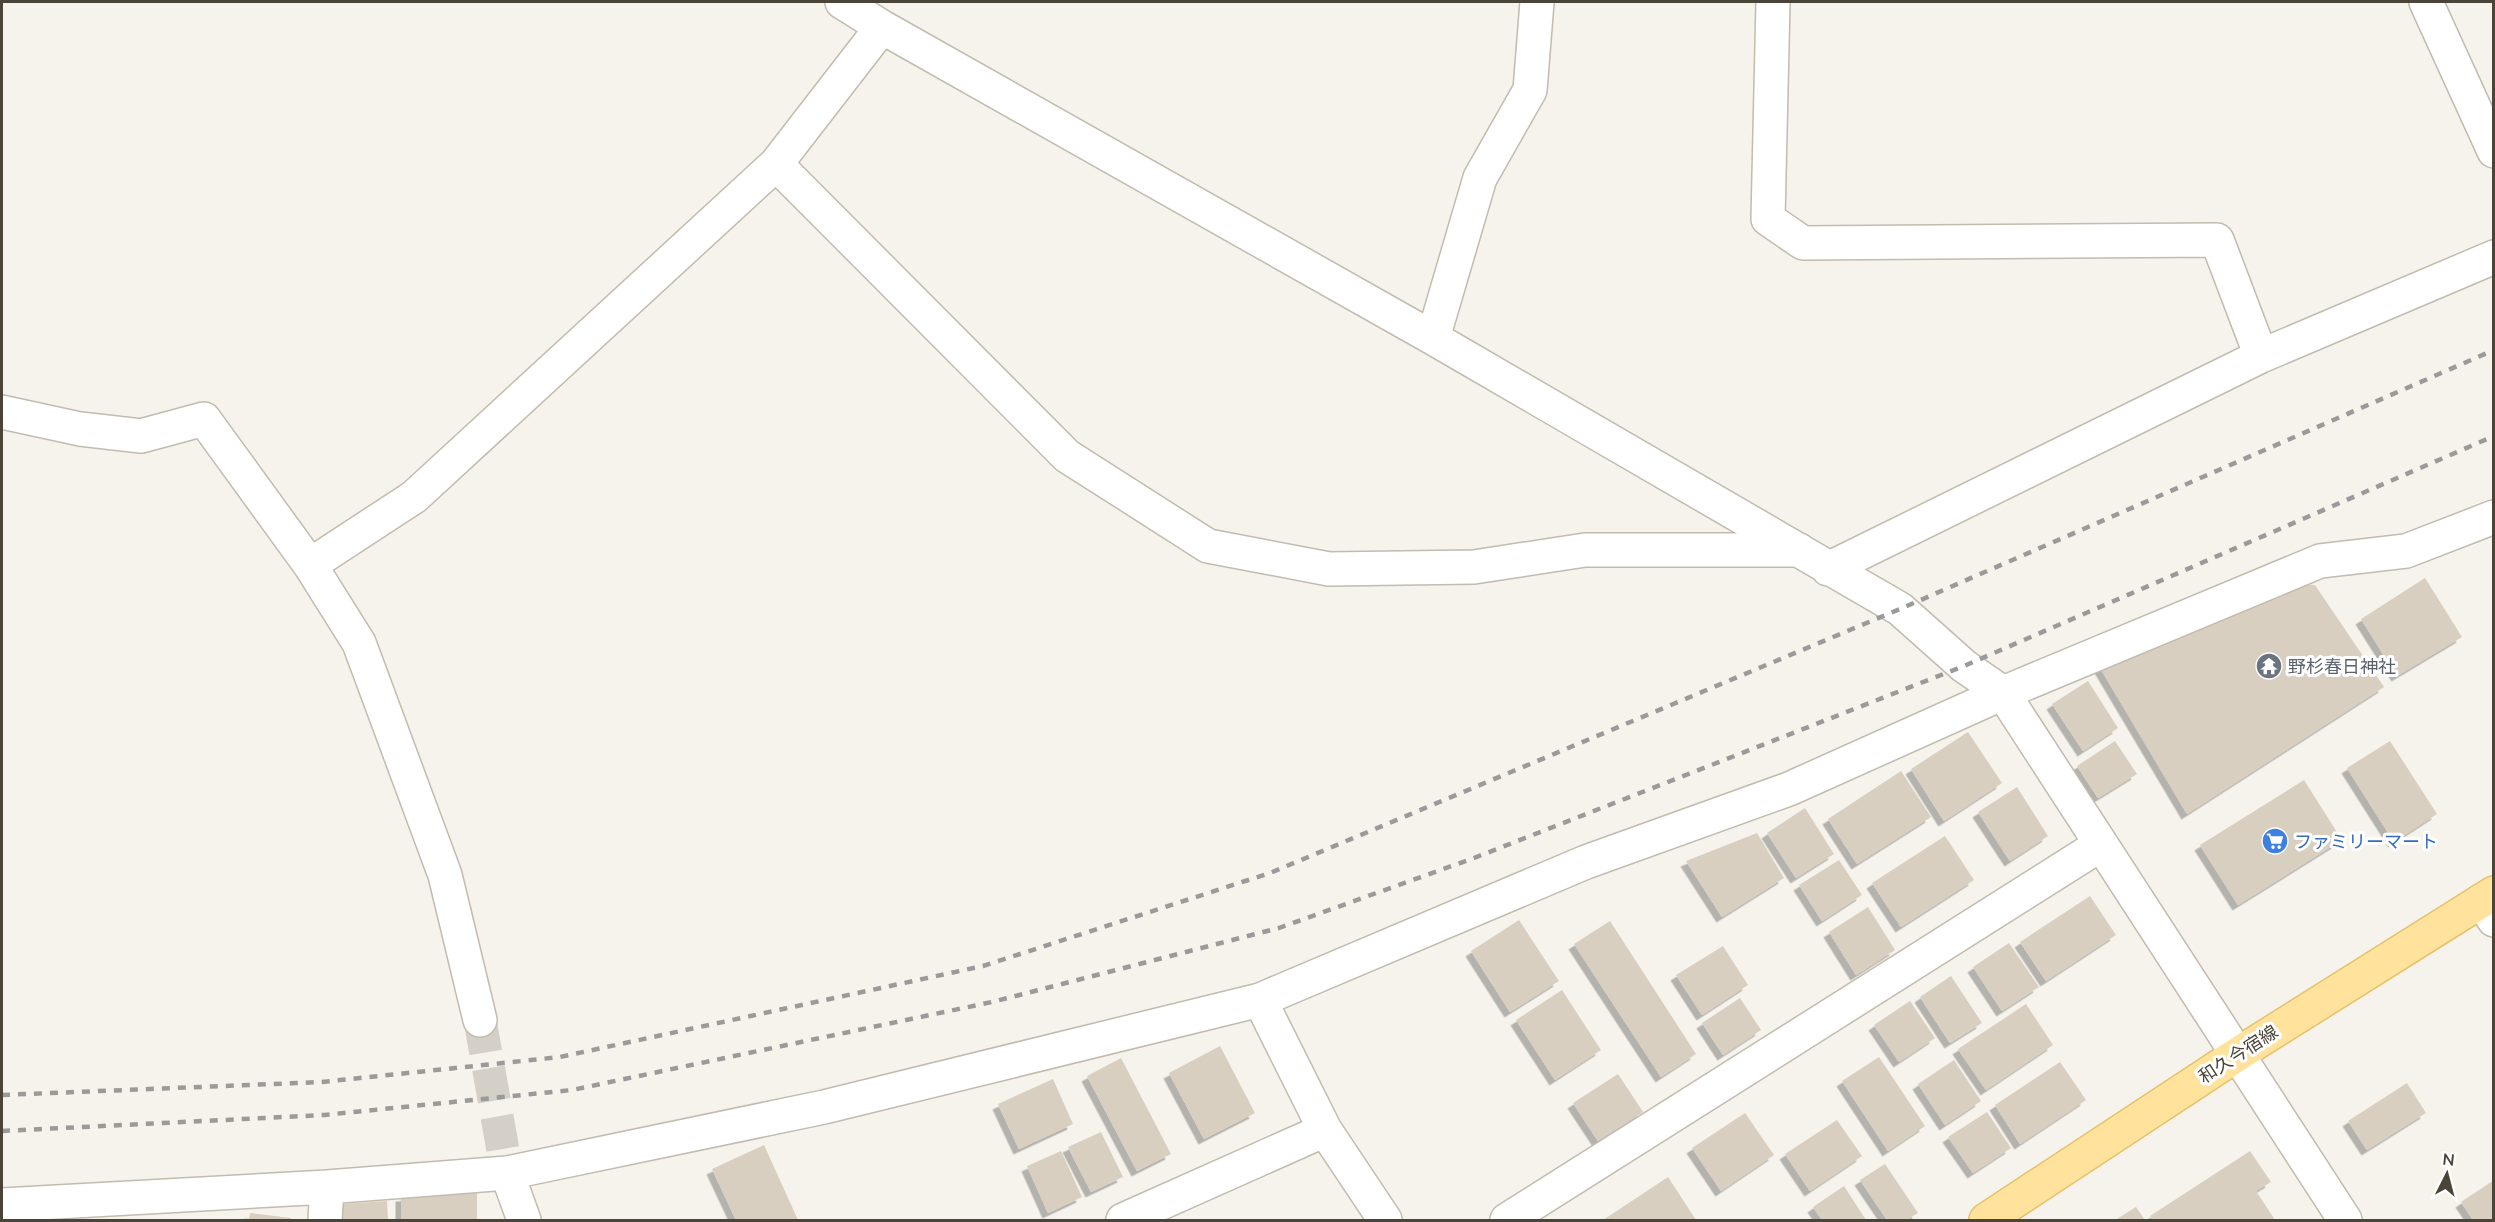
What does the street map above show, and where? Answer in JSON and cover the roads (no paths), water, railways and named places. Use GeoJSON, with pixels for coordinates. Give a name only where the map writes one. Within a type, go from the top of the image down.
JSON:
{"type":"FeatureCollection","features":[{"type":"Feature","properties":{"kind":"main road","name":"和久今宿線"},"geometry":{"type":"LineString","coordinates":[[1986,1221],[2238,1054],[2489,904]]}},
{"type":"Feature","properties":{"kind":"street"},"geometry":{"type":"LineString","coordinates":[[842,2],[882,27],[1432,338],[1900,609],[1964,666],[2003,693],[2345,1221]]}},
{"type":"Feature","properties":{"kind":"street"},"geometry":{"type":"LineString","coordinates":[[1432,338],[1480,178],[1530,90],[1537,2]]}},
{"type":"Feature","properties":{"kind":"street"},"geometry":{"type":"LineString","coordinates":[[1773,2],[1768,219],[1803,243],[2217,240],[2260,356]]}},
{"type":"Feature","properties":{"kind":"street"},"geometry":{"type":"LineString","coordinates":[[2427,2],[2493,151]]}},
{"type":"Feature","properties":{"kind":"street"},"geometry":{"type":"LineString","coordinates":[[310,565],[414,496],[776,164],[882,27]]}},
{"type":"Feature","properties":{"kind":"street"},"geometry":{"type":"LineString","coordinates":[[776,164],[1066,456],[1208,546],[1329,569],[1474,567],[1585,550],[1799,550]]}},
{"type":"Feature","properties":{"kind":"street"},"geometry":{"type":"LineString","coordinates":[[1828,569],[2260,356],[2493,257]]}},
{"type":"Feature","properties":{"kind":"street"},"geometry":{"type":"LineString","coordinates":[[2,412],[80,429],[141,436],[204,419],[310,565],[360,643],[445,875],[480,1020]]}},
{"type":"Feature","properties":{"kind":"street"},"geometry":{"type":"LineString","coordinates":[[2,1205],[327,1187],[507,1173],[824,1107],[1260,1000],[1586,862],[1789,789],[2003,693],[2320,561],[2406,551],[2493,517]]}},
{"type":"Feature","properties":{"kind":"street"},"geometry":{"type":"LineString","coordinates":[[1507,1221],[2100,845]]}},
{"type":"Feature","properties":{"kind":"street"},"geometry":{"type":"LineString","coordinates":[[1260,1000],[1325,1130],[1385,1221]]}},
{"type":"Feature","properties":{"kind":"street"},"geometry":{"type":"LineString","coordinates":[[1123,1221],[1325,1130]]}},
{"type":"Feature","properties":{"kind":"street"},"geometry":{"type":"LineString","coordinates":[[507,1173],[524,1221]]}},
{"type":"Feature","properties":{"kind":"street"},"geometry":{"type":"LineString","coordinates":[[325,1221],[327,1187]]}},
{"type":"Feature","properties":{"kind":"tunnel"},"geometry":{"type":"LineString","coordinates":[[480,1020],[507,1173]]}},
{"type":"Feature","properties":{"kind":"railway"},"geometry":{"type":"LineString","coordinates":[[2,1095],[322,1082],[560,1057],[983,966],[1270,873],[1900,609],[2494,350]]}},
{"type":"Feature","properties":{"kind":"railway"},"geometry":{"type":"LineString","coordinates":[[2,1131],[324,1115],[572,1090],[992,1002],[1279,928],[1474,858],[1964,666],[2494,436]]}},
{"type":"Feature","properties":{"kind":"place","name":"野杉春日神社"},"geometry":{"type":"Point","coordinates":[2269,666]}},
{"type":"Feature","properties":{"kind":"place","name":"ファミリーマート"},"geometry":{"type":"Point","coordinates":[2275,841]}}]}
